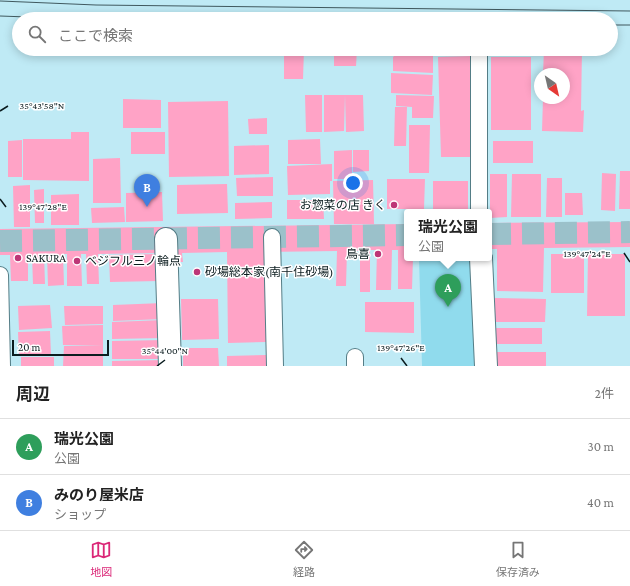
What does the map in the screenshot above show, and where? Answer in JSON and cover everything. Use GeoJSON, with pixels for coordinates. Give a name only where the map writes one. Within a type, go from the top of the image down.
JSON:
{"type":"FeatureCollection","features":[{"type":"Feature","properties":{"kind":"street"},"geometry":{"type":"LineString","coordinates":[[166,239],[170,366]]}},
{"type":"Feature","properties":{"kind":"street"},"geometry":{"type":"LineString","coordinates":[[481,261],[486,366]]}},
{"type":"Feature","properties":{"kind":"lane"},"geometry":{"type":"LineString","coordinates":[[479,56],[479,209]]}},
{"type":"Feature","properties":{"kind":"lane"},"geometry":{"type":"LineString","coordinates":[[272,237],[275,366]]}},
{"type":"Feature","properties":{"kind":"lane"},"geometry":{"type":"LineString","coordinates":[[0,275],[2,366]]}},
{"type":"Feature","properties":{"kind":"shaded area"},"geometry":{"type":"Polygon","coordinates":[[[419,261],[476,261],[477,366],[422,366],[419,261]]]}},
{"type":"Feature","properties":{"kind":"building"},"geometry":{"type":"Polygon","coordinates":[[[284,56],[304,56],[303,79],[284,79],[284,56]]]}},
{"type":"Feature","properties":{"kind":"building"},"geometry":{"type":"Polygon","coordinates":[[[334,56],[357,56],[356,66],[334,66],[334,56]]]}},
{"type":"Feature","properties":{"kind":"building"},"geometry":{"type":"Polygon","coordinates":[[[433,56],[433,73],[393,71],[393,57],[433,56]]]}},
{"type":"Feature","properties":{"kind":"building"},"geometry":{"type":"Polygon","coordinates":[[[471,56],[475,157],[441,157],[438,57],[471,56]]]}},
{"type":"Feature","properties":{"kind":"building"},"geometry":{"type":"Polygon","coordinates":[[[544,56],[582,56],[581,111],[584,110],[583,132],[542,131],[543,104],[570,104],[570,68],[543,68],[544,56]]]}},
{"type":"Feature","properties":{"kind":"building"},"geometry":{"type":"Polygon","coordinates":[[[491,57],[531,57],[531,130],[491,130],[491,57]]]}},
{"type":"Feature","properties":{"kind":"building"},"geometry":{"type":"Polygon","coordinates":[[[391,73],[433,75],[432,95],[391,93],[391,73]]]}},
{"type":"Feature","properties":{"kind":"building"},"geometry":{"type":"Polygon","coordinates":[[[305,95],[322,95],[322,132],[306,132],[305,95]]]}},
{"type":"Feature","properties":{"kind":"building"},"geometry":{"type":"Polygon","coordinates":[[[324,95],[345,95],[344,131],[324,132],[324,95]]]}},
{"type":"Feature","properties":{"kind":"building"},"geometry":{"type":"Polygon","coordinates":[[[345,95],[363,95],[364,131],[346,132],[345,95]]]}},
{"type":"Feature","properties":{"kind":"building"},"geometry":{"type":"Polygon","coordinates":[[[396,95],[434,96],[433,118],[412,118],[412,107],[396,106],[396,95]]]}},
{"type":"Feature","properties":{"kind":"building"},"geometry":{"type":"Polygon","coordinates":[[[123,99],[161,100],[161,128],[123,128],[123,99]]]}},
{"type":"Feature","properties":{"kind":"building"},"geometry":{"type":"Polygon","coordinates":[[[228,101],[229,176],[169,177],[168,102],[228,101]]]}},
{"type":"Feature","properties":{"kind":"building"},"geometry":{"type":"Polygon","coordinates":[[[395,107],[407,107],[406,146],[394,146],[395,107]]]}},
{"type":"Feature","properties":{"kind":"building"},"geometry":{"type":"Polygon","coordinates":[[[267,118],[267,134],[249,134],[248,119],[267,118]]]}},
{"type":"Feature","properties":{"kind":"building"},"geometry":{"type":"Polygon","coordinates":[[[409,125],[430,125],[429,173],[409,173],[409,125]]]}},
{"type":"Feature","properties":{"kind":"building"},"geometry":{"type":"Polygon","coordinates":[[[71,132],[89,132],[89,181],[23,180],[23,139],[71,139],[71,132]]]}},
{"type":"Feature","properties":{"kind":"building"},"geometry":{"type":"Polygon","coordinates":[[[131,132],[165,132],[165,154],[131,154],[131,132]]]}},
{"type":"Feature","properties":{"kind":"building"},"geometry":{"type":"Polygon","coordinates":[[[320,139],[321,164],[288,164],[288,140],[320,139]]]}},
{"type":"Feature","properties":{"kind":"building"},"geometry":{"type":"Polygon","coordinates":[[[22,140],[22,177],[8,177],[8,141],[22,140]]]}},
{"type":"Feature","properties":{"kind":"building"},"geometry":{"type":"Polygon","coordinates":[[[493,141],[533,141],[533,163],[493,163],[493,141]]]}},
{"type":"Feature","properties":{"kind":"building"},"geometry":{"type":"Polygon","coordinates":[[[269,145],[269,174],[234,175],[234,146],[269,145]]]}},
{"type":"Feature","properties":{"kind":"building"},"geometry":{"type":"Polygon","coordinates":[[[352,150],[352,179],[334,179],[334,151],[352,150]]]}},
{"type":"Feature","properties":{"kind":"building"},"geometry":{"type":"Polygon","coordinates":[[[353,150],[369,150],[369,171],[353,172],[353,150]]]}},
{"type":"Feature","properties":{"kind":"building"},"geometry":{"type":"Polygon","coordinates":[[[120,158],[121,203],[93,203],[93,159],[120,158]]]}},
{"type":"Feature","properties":{"kind":"building"},"geometry":{"type":"Polygon","coordinates":[[[332,164],[330,194],[288,195],[287,166],[332,164]]]}},
{"type":"Feature","properties":{"kind":"building"},"geometry":{"type":"Polygon","coordinates":[[[620,171],[630,171],[630,209],[619,209],[620,171]]]}},
{"type":"Feature","properties":{"kind":"building"},"geometry":{"type":"Polygon","coordinates":[[[602,173],[616,174],[615,211],[601,210],[602,173]]]}},
{"type":"Feature","properties":{"kind":"building"},"geometry":{"type":"Polygon","coordinates":[[[490,174],[507,174],[507,217],[492,218],[492,209],[490,209],[490,174]]]}},
{"type":"Feature","properties":{"kind":"building"},"geometry":{"type":"Polygon","coordinates":[[[512,174],[541,174],[541,217],[511,217],[512,174]]]}},
{"type":"Feature","properties":{"kind":"building"},"geometry":{"type":"Polygon","coordinates":[[[273,177],[273,196],[237,196],[236,178],[273,177]]]}},
{"type":"Feature","properties":{"kind":"building"},"geometry":{"type":"Polygon","coordinates":[[[547,178],[562,178],[562,217],[546,217],[547,178]]]}},
{"type":"Feature","properties":{"kind":"building"},"geometry":{"type":"Polygon","coordinates":[[[387,179],[425,179],[424,209],[387,209],[387,179]]]}},
{"type":"Feature","properties":{"kind":"building"},"geometry":{"type":"Polygon","coordinates":[[[373,180],[374,224],[334,224],[333,181],[373,180]]]}},
{"type":"Feature","properties":{"kind":"building"},"geometry":{"type":"Polygon","coordinates":[[[433,181],[468,181],[468,209],[433,209],[433,181]]]}},
{"type":"Feature","properties":{"kind":"building"},"geometry":{"type":"Polygon","coordinates":[[[227,184],[228,213],[177,214],[177,185],[227,184]]]}},
{"type":"Feature","properties":{"kind":"building"},"geometry":{"type":"Polygon","coordinates":[[[30,185],[30,227],[14,227],[13,186],[30,185]]]}},
{"type":"Feature","properties":{"kind":"building"},"geometry":{"type":"Polygon","coordinates":[[[44,189],[44,223],[35,223],[34,190],[44,189]]]}},
{"type":"Feature","properties":{"kind":"building"},"geometry":{"type":"Polygon","coordinates":[[[162,192],[163,221],[126,222],[126,193],[162,192]]]}},
{"type":"Feature","properties":{"kind":"building"},"geometry":{"type":"Polygon","coordinates":[[[565,193],[582,193],[583,215],[565,215],[565,193]]]}},
{"type":"Feature","properties":{"kind":"building"},"geometry":{"type":"Polygon","coordinates":[[[79,194],[79,225],[51,225],[51,195],[79,194]]]}},
{"type":"Feature","properties":{"kind":"building"},"geometry":{"type":"Polygon","coordinates":[[[287,200],[323,200],[324,219],[287,219],[287,200]]]}},
{"type":"Feature","properties":{"kind":"building"},"geometry":{"type":"Polygon","coordinates":[[[272,202],[272,218],[235,219],[235,203],[272,202]]]}},
{"type":"Feature","properties":{"kind":"building"},"geometry":{"type":"Polygon","coordinates":[[[124,207],[125,222],[92,223],[91,208],[124,207]]]}},
{"type":"Feature","properties":{"kind":"building"},"geometry":{"type":"Polygon","coordinates":[[[630,222],[630,247],[544,248],[543,292],[497,291],[497,249],[492,249],[492,223],[630,222]]]}},
{"type":"Feature","properties":{"kind":"building"},"geometry":{"type":"Polygon","coordinates":[[[404,224],[404,261],[413,261],[412,289],[398,289],[398,250],[392,250],[391,290],[376,290],[377,250],[370,250],[370,292],[360,292],[360,251],[347,251],[346,286],[336,286],[337,251],[265,252],[266,342],[228,343],[227,252],[182,253],[183,262],[165,262],[165,253],[98,254],[99,284],[87,284],[86,254],[81,254],[82,286],[67,286],[67,254],[63,254],[64,285],[48,286],[47,254],[44,254],[45,284],[33,284],[32,255],[28,255],[28,281],[11,281],[10,255],[0,255],[0,229],[404,224]]]}},
{"type":"Feature","properties":{"kind":"building"},"geometry":{"type":"Polygon","coordinates":[[[158,254],[159,281],[110,282],[109,255],[158,254]]]}},
{"type":"Feature","properties":{"kind":"building"},"geometry":{"type":"Polygon","coordinates":[[[551,254],[584,254],[584,293],[551,293],[551,254]]]}},
{"type":"Feature","properties":{"kind":"building"},"geometry":{"type":"Polygon","coordinates":[[[588,254],[625,254],[625,316],[587,316],[588,254]]]}},
{"type":"Feature","properties":{"kind":"building"},"geometry":{"type":"Polygon","coordinates":[[[495,298],[546,299],[545,322],[495,322],[495,298]]]}},
{"type":"Feature","properties":{"kind":"building"},"geometry":{"type":"Polygon","coordinates":[[[181,299],[218,299],[219,339],[182,340],[181,299]]]}},
{"type":"Feature","properties":{"kind":"building"},"geometry":{"type":"Polygon","coordinates":[[[365,302],[414,302],[414,333],[365,332],[365,302]]]}},
{"type":"Feature","properties":{"kind":"building"},"geometry":{"type":"Polygon","coordinates":[[[163,303],[163,319],[113,321],[113,305],[163,303]]]}},
{"type":"Feature","properties":{"kind":"building"},"geometry":{"type":"Polygon","coordinates":[[[50,305],[52,328],[19,330],[18,306],[50,305]]]}},
{"type":"Feature","properties":{"kind":"building"},"geometry":{"type":"Polygon","coordinates":[[[64,306],[103,306],[103,324],[65,325],[64,306]]]}},
{"type":"Feature","properties":{"kind":"building"},"geometry":{"type":"Polygon","coordinates":[[[164,320],[164,338],[112,339],[112,322],[164,320]]]}},
{"type":"Feature","properties":{"kind":"building"},"geometry":{"type":"Polygon","coordinates":[[[103,325],[103,345],[63,345],[62,326],[103,325]]]}},
{"type":"Feature","properties":{"kind":"building"},"geometry":{"type":"Polygon","coordinates":[[[495,328],[542,328],[542,344],[495,344],[495,328]]]}},
{"type":"Feature","properties":{"kind":"building"},"geometry":{"type":"Polygon","coordinates":[[[50,331],[51,355],[19,356],[18,332],[50,331]]]}},
{"type":"Feature","properties":{"kind":"building"},"geometry":{"type":"Polygon","coordinates":[[[164,340],[165,359],[112,359],[112,341],[164,340]]]}},
{"type":"Feature","properties":{"kind":"building"},"geometry":{"type":"Polygon","coordinates":[[[103,345],[103,366],[63,366],[64,346],[103,345]]]}},
{"type":"Feature","properties":{"kind":"building"},"geometry":{"type":"Polygon","coordinates":[[[183,348],[218,348],[219,366],[183,366],[183,348]]]}},
{"type":"Feature","properties":{"kind":"building"},"geometry":{"type":"Polygon","coordinates":[[[497,352],[546,352],[546,366],[497,366],[497,352]]]}},
{"type":"Feature","properties":{"kind":"building"},"geometry":{"type":"Polygon","coordinates":[[[266,355],[266,366],[227,366],[227,356],[266,355]]]}},
{"type":"Feature","properties":{"kind":"building"},"geometry":{"type":"Polygon","coordinates":[[[21,357],[54,357],[54,366],[21,366],[21,357]]]}},
{"type":"Feature","properties":{"kind":"building"},"geometry":{"type":"Polygon","coordinates":[[[164,360],[164,366],[112,366],[112,361],[164,360]]]}},
{"type":"Feature","properties":{"kind":"tunnel"},"geometry":{"type":"LineString","coordinates":[[492,234],[630,232]]}},
{"type":"Feature","properties":{"kind":"tunnel"},"geometry":{"type":"LineString","coordinates":[[0,241],[404,235]]}},
{"type":"Feature","properties":{"kind":"tram line"},"geometry":{"type":"LineString","coordinates":[[0,1],[96,5],[630,11]]}},
{"type":"Feature","properties":{"kind":"tram line"},"geometry":{"type":"LineString","coordinates":[[0,16],[12,16]]}},
{"type":"Feature","properties":{"kind":"tram line"},"geometry":{"type":"LineString","coordinates":[[618,25],[630,25]]}},
{"type":"Feature","properties":{"kind":"place","name":"お惣菜の店 きく"},"geometry":{"type":"Point","coordinates":[394,205]}},
{"type":"Feature","properties":{"kind":"place","name":"みのり屋米店"},"geometry":{"type":"Point","coordinates":[147,207]}},
{"type":"Feature","properties":{"kind":"place","name":"鳥喜"},"geometry":{"type":"Point","coordinates":[378,254]}},
{"type":"Feature","properties":{"kind":"place","name":"SAKURA"},"geometry":{"type":"Point","coordinates":[18,258]}},
{"type":"Feature","properties":{"kind":"place","name":"ベジフル三ノ輪点"},"geometry":{"type":"Point","coordinates":[77,261]}},
{"type":"Feature","properties":{"kind":"place","name":"砂場総本家(南千住砂場)"},"geometry":{"type":"Point","coordinates":[197,272]}},
{"type":"Feature","properties":{"kind":"place","name":"瑞光公園"},"geometry":{"type":"Point","coordinates":[448,307]}}]}
